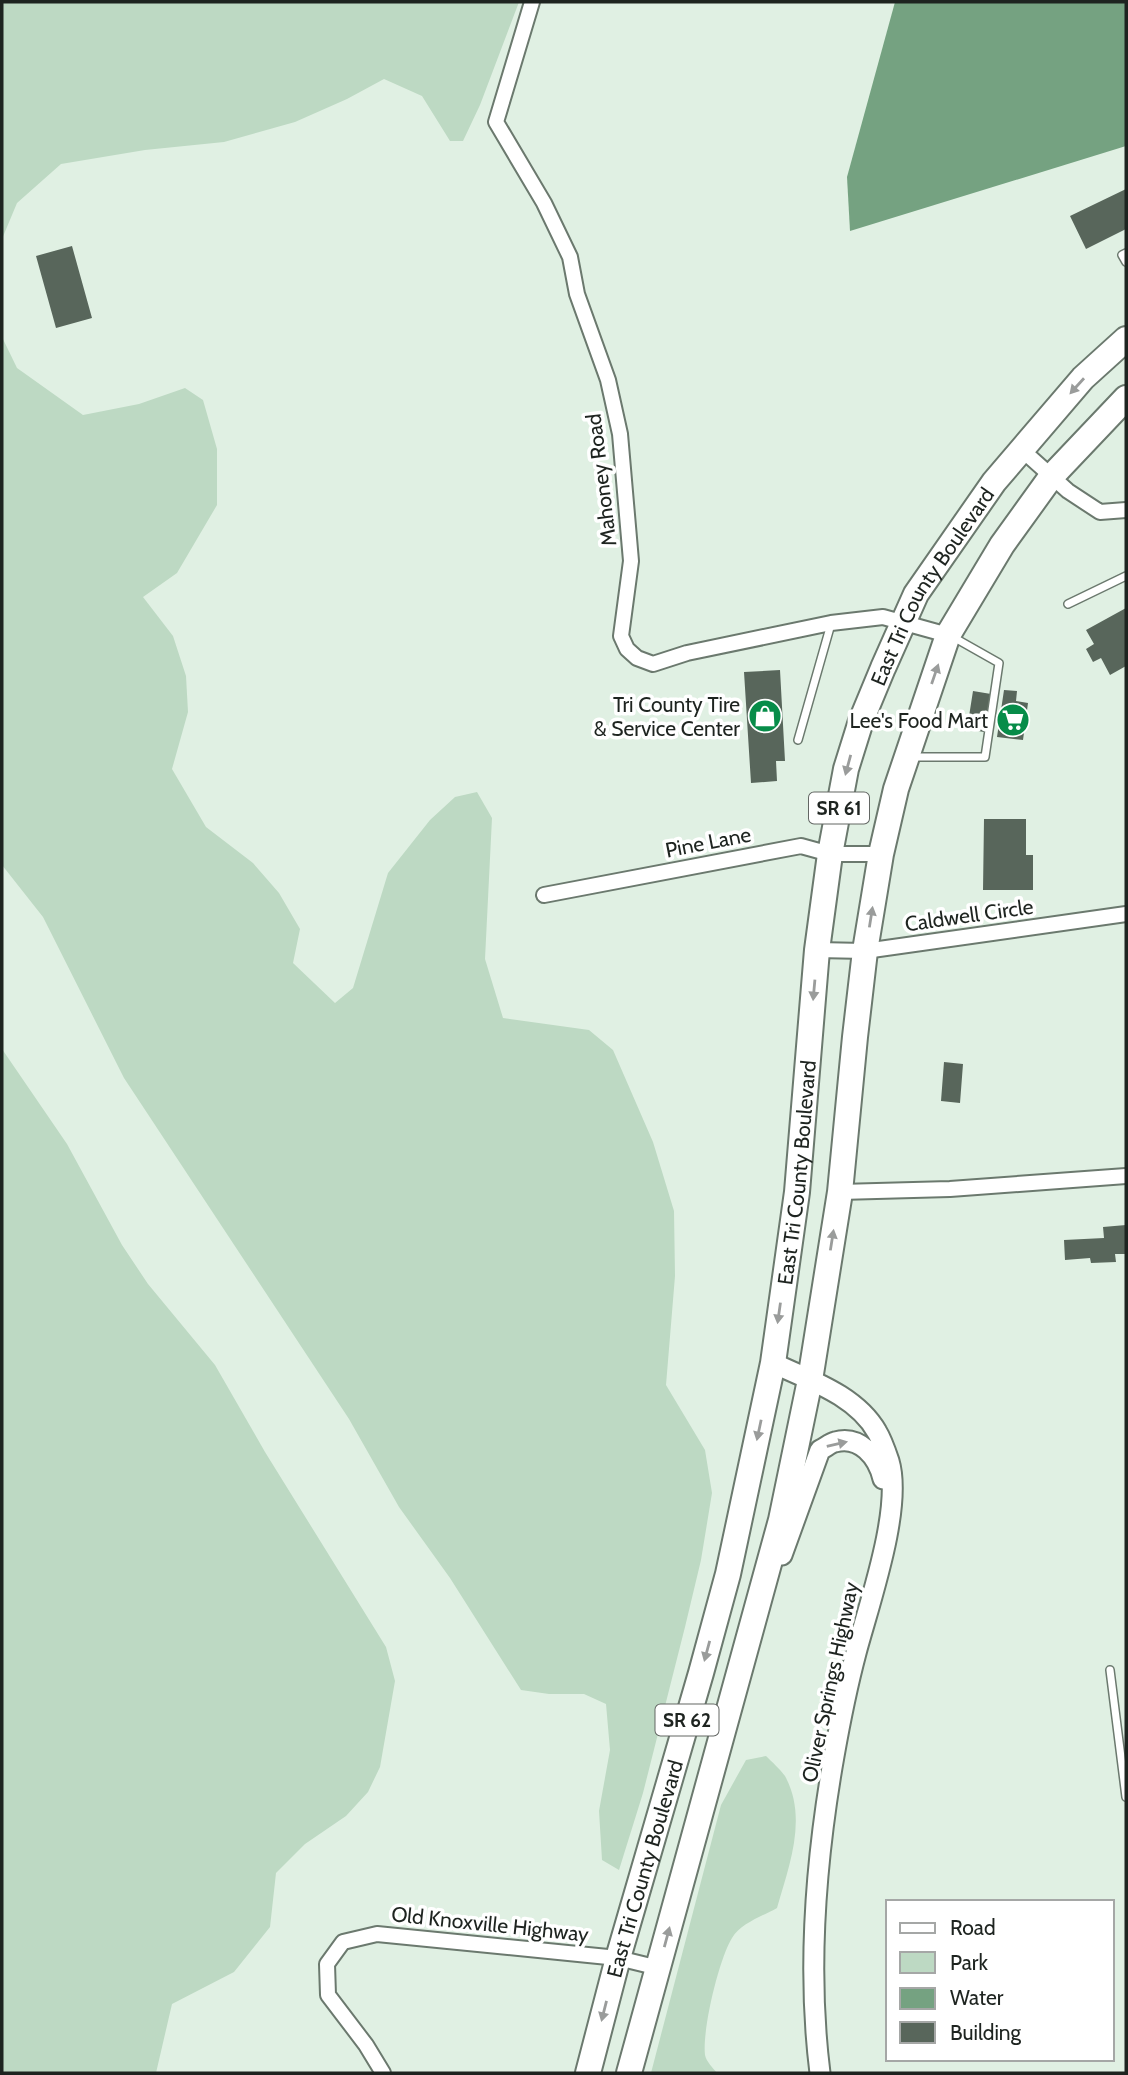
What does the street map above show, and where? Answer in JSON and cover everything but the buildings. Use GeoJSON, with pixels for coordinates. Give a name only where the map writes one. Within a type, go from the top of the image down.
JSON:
{"type":"FeatureCollection","features":[{"type":"Feature","properties":{"kind":"highway","name":"East Tri County Boulevard"},"geometry":{"type":"LineString","coordinates":[[588,2073],[724,1586],[773,1363],[797,1192],[817,950],[830,854],[846,769],[862,721],[916,594],[993,482],[1083,378],[1126,339]]}},
{"type":"Feature","properties":{"kind":"highway","name":"East Tri County Boulevard"},"geometry":{"type":"LineString","coordinates":[[629,2073],[781,1520],[810,1380],[840,1192],[865,951],[881,854],[896,789],[948,635],[1002,545],[1051,477],[1126,398]]}},
{"type":"Feature","properties":{"kind":"main road","name":"Oliver Springs Highway"},"geometry":{"type":"LineString","coordinates":[[773,1363],[837,1394],[861,1410],[878,1432],[890,1464],[894,1496],[849,1682],[834,1756],[820,1849],[815,2000],[820,2073]]}},
{"type":"Feature","properties":{"kind":"main road"},"geometry":{"type":"LineString","coordinates":[[744,1658],[820,1450],[835,1442],[847,1441],[864,1446],[881,1471],[884,1486],[881,1557]]}},
{"type":"Feature","properties":{"kind":"street","name":"Mahoney Road"},"geometry":{"type":"LineString","coordinates":[[532,2],[496,122],[544,203],[570,257],[577,294],[608,380],[620,434],[631,561],[621,636],[627,649],[653,664],[687,653],[831,624],[883,617],[948,635]]}},
{"type":"Feature","properties":{"kind":"street"},"geometry":{"type":"LineString","coordinates":[[1021,449],[1068,491],[1100,512],[1126,510]]}},
{"type":"Feature","properties":{"kind":"street","name":"Pine Lane"},"geometry":{"type":"LineString","coordinates":[[544,895],[801,846],[830,854],[881,854]]}},
{"type":"Feature","properties":{"kind":"street","name":"Caldwell Circle"},"geometry":{"type":"LineString","coordinates":[[817,950],[865,951],[1126,914]]}},
{"type":"Feature","properties":{"kind":"street"},"geometry":{"type":"LineString","coordinates":[[840,1192],[950,1189],[1126,1176]]}},
{"type":"Feature","properties":{"kind":"street","name":"Old Knoxville Highway"},"geometry":{"type":"LineString","coordinates":[[383,2073],[366,2045],[328,1995],[327,1965],[343,1942],[377,1934],[618,1958],[659,1968]]}},
{"type":"Feature","properties":{"kind":"lane"},"geometry":{"type":"LineString","coordinates":[[1126,253],[1122,255],[1126,262]]}},
{"type":"Feature","properties":{"kind":"lane"},"geometry":{"type":"LineString","coordinates":[[1068,604],[1126,576]]}},
{"type":"Feature","properties":{"kind":"lane"},"geometry":{"type":"LineString","coordinates":[[798,740],[831,624]]}},
{"type":"Feature","properties":{"kind":"lane"},"geometry":{"type":"LineString","coordinates":[[906,757],[985,757],[999,663],[948,635]]}},
{"type":"Feature","properties":{"kind":"lane"},"geometry":{"type":"LineString","coordinates":[[1110,1670],[1126,1797]]}},
{"type":"Feature","properties":{"kind":"green space"},"geometry":{"type":"Polygon","coordinates":[[[2,2],[519,2],[480,105],[463,141],[450,141],[422,96],[384,79],[295,122],[224,142],[145,150],[61,164],[17,203],[2,239],[2,2]]]}},
{"type":"Feature","properties":{"kind":"green space"},"geometry":{"type":"Polygon","coordinates":[[[2,337],[17,368],[83,415],[139,404],[185,388],[203,400],[217,449],[217,505],[177,573],[143,597],[173,636],[186,676],[188,712],[172,769],[206,827],[253,863],[279,893],[300,929],[293,963],[335,1003],[353,988],[388,873],[430,820],[455,797],[477,792],[492,818],[485,959],[503,1018],[589,1030],[613,1050],[653,1142],[674,1211],[675,1276],[666,1385],[705,1450],[712,1493],[701,1560],[685,1627],[643,1793],[619,1870],[602,1860],[599,1811],[610,1750],[606,1704],[584,1694],[549,1694],[521,1690],[450,1578],[399,1507],[349,1419],[124,1078],[43,917],[2,865],[2,337]]]}},
{"type":"Feature","properties":{"kind":"green space"},"geometry":{"type":"Polygon","coordinates":[[[2,1049],[67,1144],[122,1245],[148,1284],[215,1365],[265,1452],[386,1647],[395,1681],[380,1767],[368,1792],[346,1816],[305,1844],[276,1873],[270,1927],[234,1972],[172,2004],[156,2073],[2,2073],[2,1049]]]}},
{"type":"Feature","properties":{"kind":"green space"},"geometry":{"type":"Polygon","coordinates":[[[766,1756],[785,1776],[795,1808],[796,1825],[791,1859],[777,1908],[747,1924],[736,1933],[727,1948],[717,1978],[705,2044],[706,2057],[717,2073],[651,2073],[721,1805],[746,1760],[766,1756]]]}},
{"type":"Feature","properties":{"kind":"water"},"geometry":{"type":"Polygon","coordinates":[[[895,2],[1126,2],[1126,146],[850,231],[847,177],[895,2]]]}},
{"type":"Feature","properties":{"kind":"place","name":"Tri County Tire & Service Center"},"geometry":{"type":"Point","coordinates":[765,716]}},
{"type":"Feature","properties":{"kind":"place","name":"Lee's Food Mart"},"geometry":{"type":"Point","coordinates":[1013,720]}}]}
